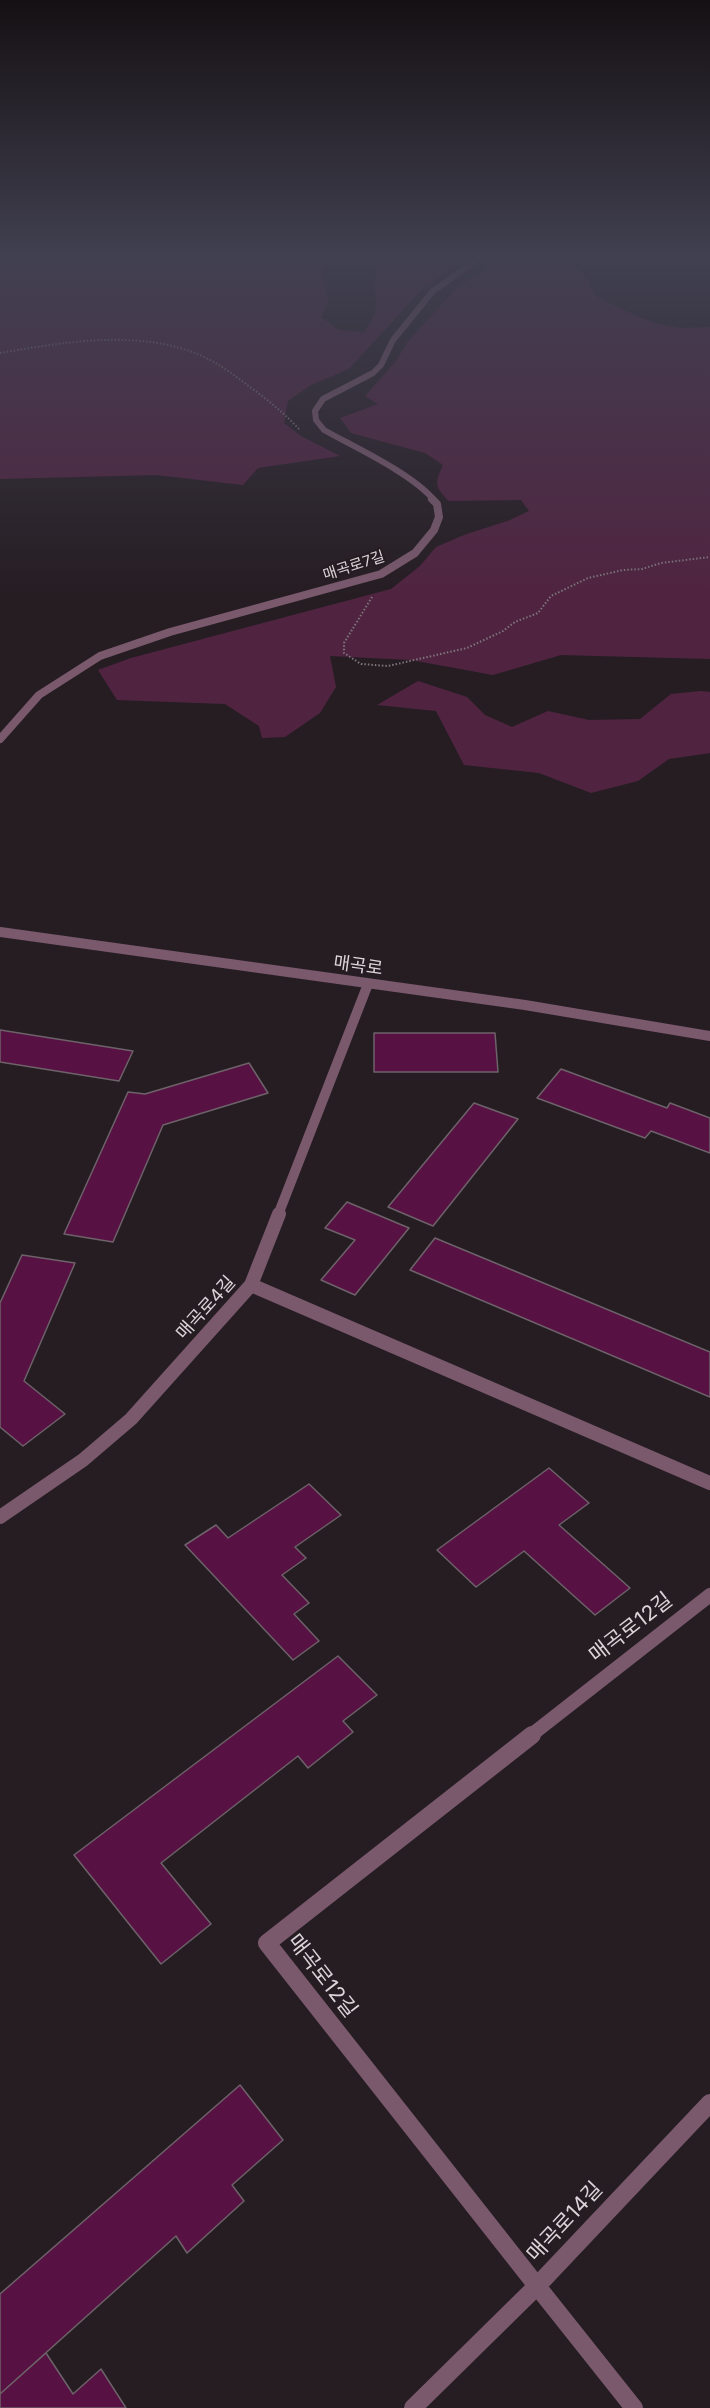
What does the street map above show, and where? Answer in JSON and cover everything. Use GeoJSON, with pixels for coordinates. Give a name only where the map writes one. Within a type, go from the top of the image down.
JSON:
{"type":"FeatureCollection","features":[{"type":"Feature","properties":{"kind":"street","name":"매곡로7길"},"geometry":{"type":"LineString","coordinates":[[0,739],[39,695],[100,656],[170,632],[375,575],[399,565],[415,553],[434,530],[439,516],[437,504],[426,491],[324,429],[316,420],[315,411],[323,399],[376,370]]}},
{"type":"Feature","properties":{"kind":"street","name":"매곡로"},"geometry":{"type":"LineString","coordinates":[[0,932],[525,1005],[710,1036]]}},
{"type":"Feature","properties":{"kind":"street","name":"매곡로4길"},"geometry":{"type":"LineString","coordinates":[[0,1518],[83,1460],[131,1419],[251,1285],[368,984]]}},
{"type":"Feature","properties":{"kind":"street"},"geometry":{"type":"LineString","coordinates":[[251,1285],[710,1483]]}},
{"type":"Feature","properties":{"kind":"street","name":"매곡로12길"},"geometry":{"type":"LineString","coordinates":[[537,2286],[267,1943],[710,1595]]}},
{"type":"Feature","properties":{"kind":"street","name":"매곡로14길"},"geometry":{"type":"LineString","coordinates":[[634,2408],[537,2286],[710,2103]]}},
{"type":"Feature","properties":{"kind":"street"},"geometry":{"type":"LineString","coordinates":[[413,2408],[537,2286]]}},
{"type":"Feature","properties":{"kind":"path"},"geometry":{"type":"LineString","coordinates":[[224,370],[290,418],[305,437]]}},
{"type":"Feature","properties":{"kind":"path"},"geometry":{"type":"LineString","coordinates":[[375,575],[372,601],[344,643],[344,653],[361,664],[388,666],[466,648],[503,631],[515,622],[538,613],[551,596],[588,578],[623,570],[642,569],[661,562],[710,557]]}},
{"type":"Feature","properties":{"kind":"shaded area"},"geometry":{"type":"Polygon","coordinates":[[[0,370],[346,370],[311,385],[288,401],[284,423],[301,436],[340,456],[258,468],[243,485],[156,475],[0,479],[0,370]]]}},
{"type":"Feature","properties":{"kind":"shaded area"},"geometry":{"type":"Polygon","coordinates":[[[388,370],[710,370],[710,659],[561,655],[493,675],[411,660],[330,656],[336,687],[320,713],[285,737],[262,738],[259,726],[225,704],[117,700],[98,670],[131,658],[391,589],[420,566],[436,547],[529,511],[521,500],[449,501],[437,484],[443,465],[425,453],[351,433],[340,418],[378,404],[365,396],[388,370]]]}},
{"type":"Feature","properties":{"kind":"shaded area"},"geometry":{"type":"Polygon","coordinates":[[[418,681],[467,697],[485,715],[512,727],[548,711],[589,720],[640,719],[671,694],[710,692],[710,753],[669,759],[638,781],[591,793],[539,773],[464,765],[436,711],[377,705],[418,681]]]}},
{"type":"Feature","properties":{"kind":"building"},"geometry":{"type":"Polygon","coordinates":[[[0,1030],[133,1051],[119,1081],[0,1062],[0,1030]]]}},
{"type":"Feature","properties":{"kind":"building"},"geometry":{"type":"Polygon","coordinates":[[[374,1033],[495,1033],[498,1072],[374,1072],[374,1033]]]}},
{"type":"Feature","properties":{"kind":"building"},"geometry":{"type":"Polygon","coordinates":[[[249,1063],[268,1093],[163,1125],[113,1242],[64,1234],[128,1092],[145,1094],[249,1063]]]}},
{"type":"Feature","properties":{"kind":"building"},"geometry":{"type":"Polygon","coordinates":[[[561,1069],[667,1108],[670,1103],[710,1118],[710,1153],[651,1131],[645,1138],[537,1098],[561,1069]]]}},
{"type":"Feature","properties":{"kind":"building"},"geometry":{"type":"Polygon","coordinates":[[[474,1103],[518,1119],[433,1226],[388,1207],[474,1103]]]}},
{"type":"Feature","properties":{"kind":"building"},"geometry":{"type":"Polygon","coordinates":[[[347,1202],[409,1228],[355,1295],[321,1280],[355,1240],[325,1228],[347,1202]]]}},
{"type":"Feature","properties":{"kind":"building"},"geometry":{"type":"Polygon","coordinates":[[[435,1238],[710,1352],[710,1397],[410,1270],[435,1238]]]}},
{"type":"Feature","properties":{"kind":"building"},"geometry":{"type":"Polygon","coordinates":[[[22,1255],[75,1263],[24,1381],[65,1414],[23,1446],[0,1427],[0,1303],[22,1255]]]}},
{"type":"Feature","properties":{"kind":"building"},"geometry":{"type":"Polygon","coordinates":[[[549,1468],[589,1503],[559,1525],[630,1588],[595,1615],[524,1551],[476,1587],[437,1550],[549,1468]]]}},
{"type":"Feature","properties":{"kind":"building"},"geometry":{"type":"Polygon","coordinates":[[[309,1484],[341,1515],[295,1547],[306,1558],[282,1575],[309,1603],[294,1614],[319,1641],[293,1660],[185,1545],[216,1525],[228,1538],[309,1484]]]}},
{"type":"Feature","properties":{"kind":"building"},"geometry":{"type":"Polygon","coordinates":[[[338,1656],[377,1695],[343,1721],[353,1732],[308,1768],[298,1756],[161,1863],[211,1924],[161,1964],[74,1855],[338,1656]]]}},
{"type":"Feature","properties":{"kind":"building"},"geometry":{"type":"Polygon","coordinates":[[[240,2085],[283,2140],[232,2185],[244,2201],[187,2253],[176,2236],[0,2394],[0,2294],[240,2085]]]}},
{"type":"Feature","properties":{"kind":"building"},"geometry":{"type":"Polygon","coordinates":[[[46,2353],[73,2394],[101,2369],[126,2408],[0,2408],[0,2394],[46,2353]]]}}]}
